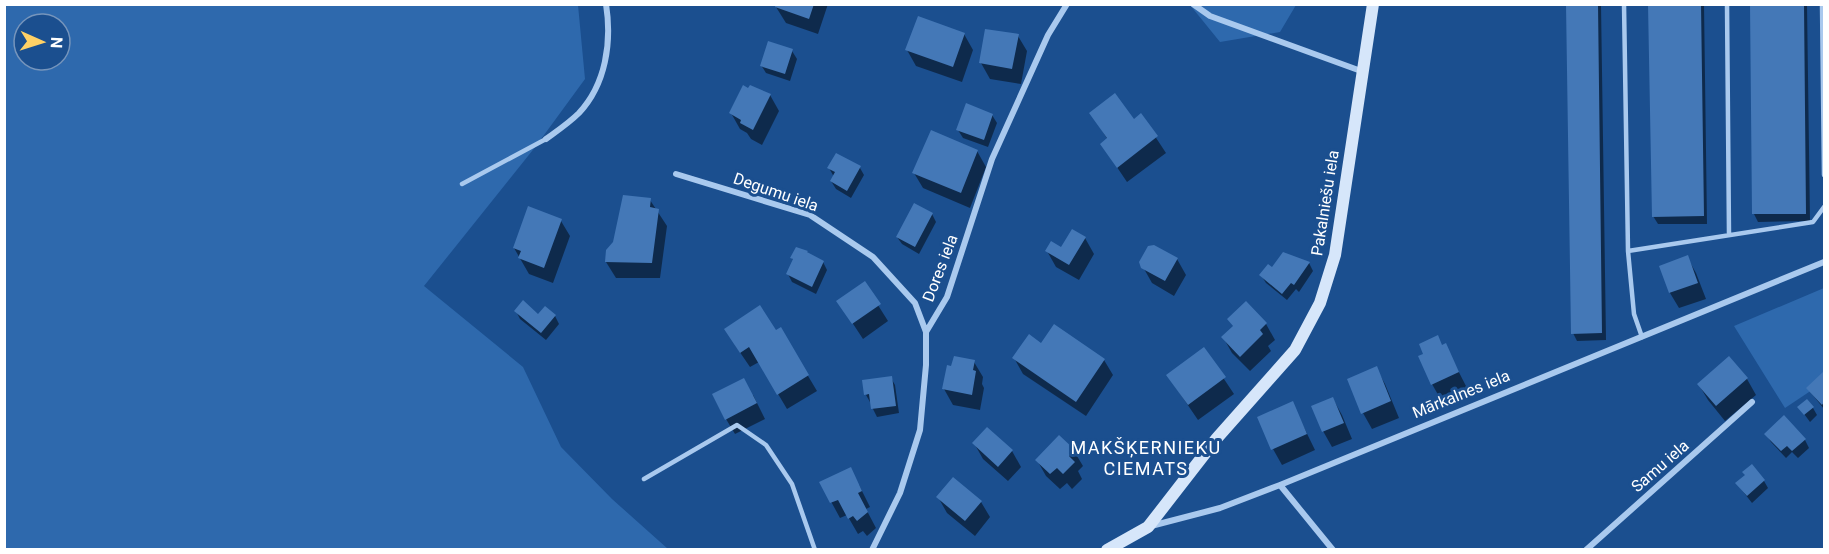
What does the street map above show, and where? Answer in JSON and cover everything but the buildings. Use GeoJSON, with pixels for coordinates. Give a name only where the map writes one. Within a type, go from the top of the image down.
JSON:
{"type":"FeatureCollection","features":[{"type":"Feature","properties":{"kind":"street"},"geometry":{"type":"LineString","coordinates":[[546,139],[579,113],[604,69],[609,19],[606,4]]}},
{"type":"Feature","properties":{"kind":"street","name":"Dores iela"},"geometry":{"type":"LineString","coordinates":[[926,332],[947,297],[992,159],[1048,35],[1067,4]]}},
{"type":"Feature","properties":{"kind":"street"},"geometry":{"type":"LineString","coordinates":[[1193,4],[1210,16],[1361,70]]}},
{"type":"Feature","properties":{"kind":"street","name":"Pakalniešu iela"},"geometry":{"type":"LineString","coordinates":[[1148,527],[1217,438],[1295,350],[1320,303],[1335,255],[1361,70],[1373,4]]}},
{"type":"Feature","properties":{"kind":"street","name":"Degumu iela"},"geometry":{"type":"LineString","coordinates":[[676,174],[810,215],[873,257],[915,303],[926,332]]}},
{"type":"Feature","properties":{"kind":"street","name":"Mārkalnes iela"},"geometry":{"type":"LineString","coordinates":[[1107,549],[1148,527],[1220,508],[1280,485],[1824,262]]}},
{"type":"Feature","properties":{"kind":"street"},"geometry":{"type":"LineString","coordinates":[[872,549],[900,493],[920,430],[926,365],[926,332]]}},
{"type":"Feature","properties":{"kind":"street","name":"Samu iela"},"geometry":{"type":"LineString","coordinates":[[1586,549],[1752,402]]}},
{"type":"Feature","properties":{"kind":"street"},"geometry":{"type":"LineString","coordinates":[[1280,485],[1333,549]]}},
{"type":"Feature","properties":{"kind":"lane"},"geometry":{"type":"LineString","coordinates":[[1624,4],[1628,251],[1634,314],[1642,337]]}},
{"type":"Feature","properties":{"kind":"lane"},"geometry":{"type":"LineString","coordinates":[[1727,4],[1729,236]]}},
{"type":"Feature","properties":{"kind":"lane"},"geometry":{"type":"LineString","coordinates":[[1822,4],[1824,175]]}},
{"type":"Feature","properties":{"kind":"lane"},"geometry":{"type":"LineString","coordinates":[[462,184],[546,139]]}},
{"type":"Feature","properties":{"kind":"lane"},"geometry":{"type":"LineString","coordinates":[[1628,251],[1813,222],[1824,207]]}},
{"type":"Feature","properties":{"kind":"lane"},"geometry":{"type":"LineString","coordinates":[[644,479],[737,425],[765,445],[792,484],[815,549]]}},
{"type":"Feature","properties":{"kind":"shaded area"},"geometry":{"type":"Polygon","coordinates":[[[4,5],[578,5],[585,79],[536,146],[424,286],[523,367],[561,447],[612,499],[668,549],[5,549],[4,5]]]}},
{"type":"Feature","properties":{"kind":"shaded area"},"geometry":{"type":"Polygon","coordinates":[[[1190,5],[1296,5],[1280,32],[1220,42],[1190,5]]]}},
{"type":"Feature","properties":{"kind":"shaded area"},"geometry":{"type":"Polygon","coordinates":[[[1824,288],[1824,382],[1785,408],[1734,326],[1824,288]]]}},
{"type":"Feature","properties":{"kind":"district","name":"MAKŠĶERNIEKU CIEMATS"},"geometry":{"type":"Point","coordinates":[1146,457]}}]}
